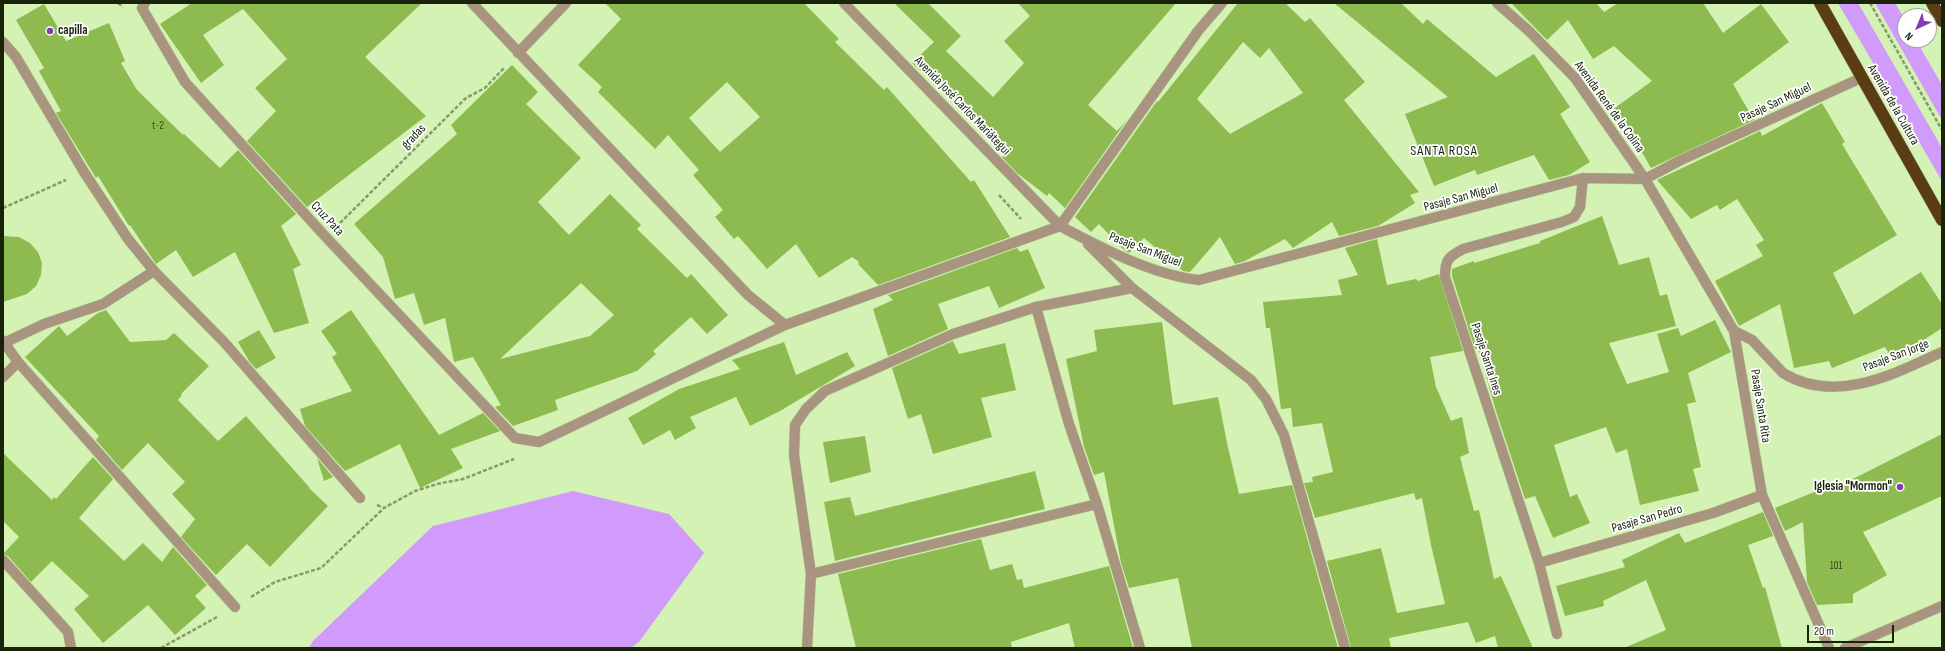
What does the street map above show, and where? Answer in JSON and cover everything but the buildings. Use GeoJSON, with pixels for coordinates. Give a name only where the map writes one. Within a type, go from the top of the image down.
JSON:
{"type":"FeatureCollection","features":[{"type":"Feature","properties":{"kind":"highway","name":"Avenida de la Cultura"},"geometry":{"type":"LineString","coordinates":[[1820,3],[1942,220]]}},
{"type":"Feature","properties":{"kind":"highway"},"geometry":{"type":"LineString","coordinates":[[1932,3],[1942,21]]}},
{"type":"Feature","properties":{"kind":"street"},"geometry":{"type":"LineString","coordinates":[[472,3],[748,295],[785,325]]}},
{"type":"Feature","properties":{"kind":"street"},"geometry":{"type":"LineString","coordinates":[[518,53],[566,3]]}},
{"type":"Feature","properties":{"kind":"street","name":"Avenida José Carlos Mariátegui"},"geometry":{"type":"LineString","coordinates":[[844,3],[1060,226]]}},
{"type":"Feature","properties":{"kind":"street"},"geometry":{"type":"LineString","coordinates":[[515,438],[539,442],[785,325],[1060,226],[1198,31],[1222,3]]}},
{"type":"Feature","properties":{"kind":"street","name":"Avenida René de la Colina"},"geometry":{"type":"LineString","coordinates":[[1497,3],[1529,31],[1575,78],[1645,179]]}},
{"type":"Feature","properties":{"kind":"street","name":"Cruz Pata"},"geometry":{"type":"LineString","coordinates":[[141,5],[185,82],[323,234],[515,438]]}},
{"type":"Feature","properties":{"kind":"street"},"geometry":{"type":"LineString","coordinates":[[3,42],[16,57],[36,88],[84,172],[128,239],[154,271],[224,342],[360,498]]}},
{"type":"Feature","properties":{"kind":"street","name":"Pasaje San Miguel"},"geometry":{"type":"LineString","coordinates":[[1060,226],[1086,241],[1164,273],[1199,280],[1582,178],[1645,179],[1681,160],[1861,78]]}},
{"type":"Feature","properties":{"kind":"street","name":"Pasaje Santa Ines"},"geometry":{"type":"LineString","coordinates":[[1557,634],[1539,563],[1445,277],[1445,265],[1450,256],[1463,249],[1562,222],[1574,217],[1580,207],[1582,178]]}},
{"type":"Feature","properties":{"kind":"street","name":"Pasaje Santa Rita"},"geometry":{"type":"LineString","coordinates":[[1645,179],[1734,331],[1762,495],[1829,648]]}},
{"type":"Feature","properties":{"kind":"street"},"geometry":{"type":"LineString","coordinates":[[1086,241],[1132,288],[1251,380],[1266,399],[1284,436],[1345,648]]}},
{"type":"Feature","properties":{"kind":"street"},"geometry":{"type":"LineString","coordinates":[[154,271],[102,304],[44,324],[3,342],[18,362],[236,607]]}},
{"type":"Feature","properties":{"kind":"street"},"geometry":{"type":"LineString","coordinates":[[807,648],[811,574],[794,455],[795,425],[806,409],[825,391],[953,334],[1036,307],[1132,288]]}},
{"type":"Feature","properties":{"kind":"street"},"geometry":{"type":"LineString","coordinates":[[1036,307],[1069,424],[1097,504],[1140,648]]}},
{"type":"Feature","properties":{"kind":"street","name":"Pasaje San Jorge"},"geometry":{"type":"LineString","coordinates":[[1734,331],[1752,340],[1784,373],[1824,387],[1853,386],[1873,381],[1942,352]]}},
{"type":"Feature","properties":{"kind":"street"},"geometry":{"type":"LineString","coordinates":[[3,377],[18,362]]}},
{"type":"Feature","properties":{"kind":"street","name":"Pasaje San Pedro"},"geometry":{"type":"LineString","coordinates":[[1539,563],[1713,513],[1762,495]]}},
{"type":"Feature","properties":{"kind":"street"},"geometry":{"type":"LineString","coordinates":[[811,574],[1097,504]]}},
{"type":"Feature","properties":{"kind":"street"},"geometry":{"type":"LineString","coordinates":[[3,560],[68,632],[71,648]]}},
{"type":"Feature","properties":{"kind":"street"},"geometry":{"type":"LineString","coordinates":[[1845,648],[1942,606]]}},
{"type":"Feature","properties":{"kind":"path"},"geometry":{"type":"LineString","coordinates":[[1870,3],[1942,130]]}},
{"type":"Feature","properties":{"kind":"path","name":"gradas"},"geometry":{"type":"LineString","coordinates":[[323,234],[331,232],[466,98],[485,88],[518,53]]}},
{"type":"Feature","properties":{"kind":"path"},"geometry":{"type":"LineString","coordinates":[[3,208],[84,172]]}},
{"type":"Feature","properties":{"kind":"path"},"geometry":{"type":"LineString","coordinates":[[161,648],[236,607],[275,582],[321,568],[384,508],[416,491],[437,484],[464,479],[518,457],[515,438]]}},
{"type":"Feature","properties":{"kind":"path"},"geometry":{"type":"LineString","coordinates":[[360,498],[384,508]]}},
{"type":"Feature","properties":{"kind":"shaded area"},"geometry":{"type":"Polygon","coordinates":[[[1838,3],[1858,3],[1942,148],[1942,181],[1838,3]]]}},
{"type":"Feature","properties":{"kind":"shaded area"},"geometry":{"type":"Polygon","coordinates":[[[1875,3],[1895,3],[1898,8],[1897,41],[1875,3]]]}},
{"type":"Feature","properties":{"kind":"shaded area"},"geometry":{"type":"Polygon","coordinates":[[[1901,48],[1921,48],[1942,85],[1942,120],[1901,48]]]}},
{"type":"Feature","properties":{"kind":"shaded area"},"geometry":{"type":"Polygon","coordinates":[[[573,491],[669,514],[704,553],[639,642],[631,648],[309,648],[313,641],[433,526],[573,491]]]}},
{"type":"Feature","properties":{"kind":"place","name":"capilla"},"geometry":{"type":"Point","coordinates":[50,31]}},
{"type":"Feature","properties":{"kind":"place","name":"Iglesia \"Mormon\""},"geometry":{"type":"Point","coordinates":[1900,487]}},
{"type":"Feature","properties":{"kind":"district","name":"SANTA ROSA"},"geometry":{"type":"Point","coordinates":[1444,151]}}]}
